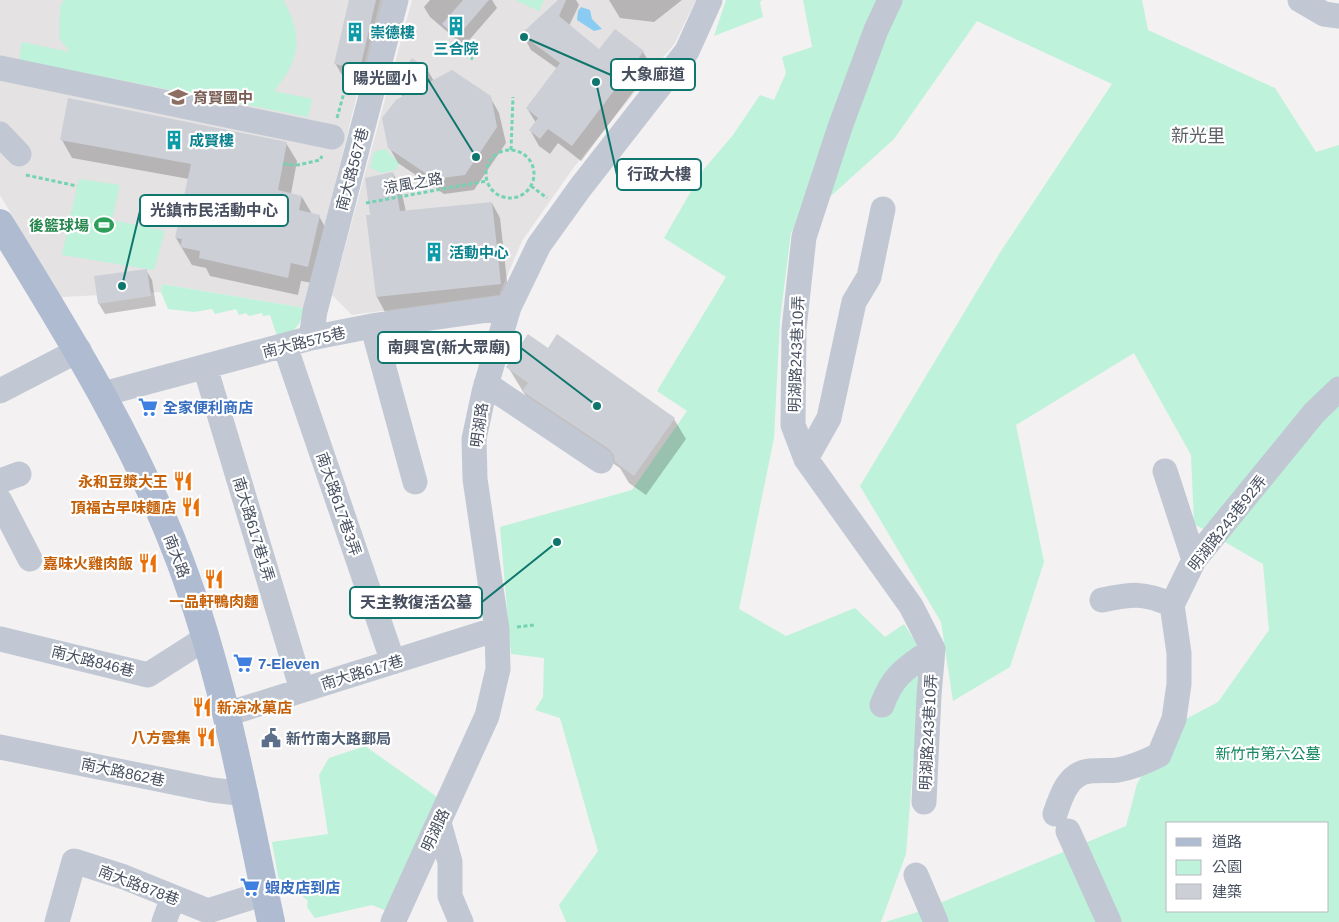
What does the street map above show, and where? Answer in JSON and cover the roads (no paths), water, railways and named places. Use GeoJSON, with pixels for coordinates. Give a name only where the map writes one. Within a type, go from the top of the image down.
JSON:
{"type":"FeatureCollection","features":[{"type":"Feature","properties":{"kind":"main road","name":"南大路"},"geometry":{"type":"LineString","coordinates":[[0,223],[103,394],[150,489],[180,562],[206,638],[227,714],[246,794],[271,922]]}},
{"type":"Feature","properties":{"kind":"street","name":"南大路567巷"},"geometry":{"type":"LineString","coordinates":[[312,338],[315,311],[396,0]]}},
{"type":"Feature","properties":{"kind":"street","name":"明湖路"},"geometry":{"type":"LineString","coordinates":[[392,922],[487,716],[498,669],[497,630],[475,479],[474,439],[486,384],[509,307],[538,245],[687,51],[710,0]]}},
{"type":"Feature","properties":{"kind":"street","name":"明湖路243巷10弄"},"geometry":{"type":"LineString","coordinates":[[890,0],[876,30],[840,127],[804,237],[794,329],[793,425],[806,459],[911,606],[934,649],[928,695],[924,802]]}},
{"type":"Feature","properties":{"kind":"street"},"geometry":{"type":"LineString","coordinates":[[1300,0],[1324,14],[1339,16]]}},
{"type":"Feature","properties":{"kind":"street"},"geometry":{"type":"LineString","coordinates":[[0,68],[332,137]]}},
{"type":"Feature","properties":{"kind":"street"},"geometry":{"type":"LineString","coordinates":[[0,134],[20,164]]}},
{"type":"Feature","properties":{"kind":"street"},"geometry":{"type":"LineString","coordinates":[[806,459],[829,418],[854,302],[868,277],[883,209]]}},
{"type":"Feature","properties":{"kind":"street","name":"南大路575巷"},"geometry":{"type":"LineString","coordinates":[[103,394],[312,338],[372,326],[509,307]]}},
{"type":"Feature","properties":{"kind":"street"},"geometry":{"type":"LineString","coordinates":[[376,339],[415,482]]}},
{"type":"Feature","properties":{"kind":"street","name":"南大路617巷3弄"},"geometry":{"type":"LineString","coordinates":[[285,346],[393,662]]}},
{"type":"Feature","properties":{"kind":"street"},"geometry":{"type":"LineString","coordinates":[[0,391],[78,350]]}},
{"type":"Feature","properties":{"kind":"street","name":"南大路617巷1弄"},"geometry":{"type":"LineString","coordinates":[[205,367],[302,690]]}},
{"type":"Feature","properties":{"kind":"street"},"geometry":{"type":"LineString","coordinates":[[486,384],[601,461]]}},
{"type":"Feature","properties":{"kind":"street","name":"明湖路243巷92弄"},"geometry":{"type":"LineString","coordinates":[[1172,605],[1194,560],[1314,413],[1339,389]]}},
{"type":"Feature","properties":{"kind":"street"},"geometry":{"type":"LineString","coordinates":[[1165,471],[1194,560]]}},
{"type":"Feature","properties":{"kind":"street"},"geometry":{"type":"LineString","coordinates":[[0,501],[30,559]]}},
{"type":"Feature","properties":{"kind":"street"},"geometry":{"type":"LineString","coordinates":[[1102,600],[1134,594],[1152,596],[1172,605],[1179,652],[1179,684],[1174,719],[1159,755],[1139,766],[1116,770],[1088,771],[1069,782],[1061,794],[1062,822],[1109,922]]}},
{"type":"Feature","properties":{"kind":"street","name":"南大路617巷"},"geometry":{"type":"LineString","coordinates":[[227,714],[497,630]]}},
{"type":"Feature","properties":{"kind":"street","name":"南大路846巷"},"geometry":{"type":"LineString","coordinates":[[0,639],[148,675],[206,638]]}},
{"type":"Feature","properties":{"kind":"street"},"geometry":{"type":"LineString","coordinates":[[882,705],[890,684],[902,672],[934,649]]}},
{"type":"Feature","properties":{"kind":"street","name":"南大路862巷"},"geometry":{"type":"LineString","coordinates":[[0,746],[212,790],[246,794]]}},
{"type":"Feature","properties":{"kind":"street"},"geometry":{"type":"LineString","coordinates":[[438,823],[450,862],[450,896],[461,922]]}},
{"type":"Feature","properties":{"kind":"street","name":"南大路878巷"},"geometry":{"type":"LineString","coordinates":[[57,922],[74,861],[124,877],[208,911],[265,893]]}},
{"type":"Feature","properties":{"kind":"street"},"geometry":{"type":"LineString","coordinates":[[916,875],[936,922]]}},
{"type":"Feature","properties":{"kind":"street"},"geometry":{"type":"LineString","coordinates":[[164,922],[173,897]]}},
{"type":"Feature","properties":{"kind":"water"},"geometry":{"type":"Polygon","coordinates":[[[581,7],[590,10],[592,19],[602,29],[594,31],[577,20],[578,11],[581,7]]]}},
{"type":"Feature","properties":{"kind":"place","name":"三合院"},"geometry":{"type":"Point","coordinates":[456,26]}},
{"type":"Feature","properties":{"kind":"place","name":"崇德樓"},"geometry":{"type":"Point","coordinates":[355,32]}},
{"type":"Feature","properties":{"kind":"place","name":"大象廊道"},"geometry":{"type":"Point","coordinates":[524,37]}},
{"type":"Feature","properties":{"kind":"place","name":"行政大樓"},"geometry":{"type":"Point","coordinates":[596,82]}},
{"type":"Feature","properties":{"kind":"place","name":"育賢國中"},"geometry":{"type":"Point","coordinates":[178,97]}},
{"type":"Feature","properties":{"kind":"place","name":"成賢樓"},"geometry":{"type":"Point","coordinates":[174,140]}},
{"type":"Feature","properties":{"kind":"place","name":"陽光國小"},"geometry":{"type":"Point","coordinates":[476,157]}},
{"type":"Feature","properties":{"kind":"place","name":"後籃球場"},"geometry":{"type":"Point","coordinates":[104,225]}},
{"type":"Feature","properties":{"kind":"place","name":"活動中心"},"geometry":{"type":"Point","coordinates":[434,252]}},
{"type":"Feature","properties":{"kind":"place","name":"光鎮市民活動中心"},"geometry":{"type":"Point","coordinates":[122,286]}},
{"type":"Feature","properties":{"kind":"place","name":"南興宮(新大眾廟)"},"geometry":{"type":"Point","coordinates":[597,406]}},
{"type":"Feature","properties":{"kind":"place","name":"全家便利商店"},"geometry":{"type":"Point","coordinates":[148,407]}},
{"type":"Feature","properties":{"kind":"place","name":"永和豆漿大王"},"geometry":{"type":"Point","coordinates":[183,481]}},
{"type":"Feature","properties":{"kind":"place","name":"頂福古早味麵店"},"geometry":{"type":"Point","coordinates":[191,507]}},
{"type":"Feature","properties":{"kind":"place","name":"天主教復活公墓"},"geometry":{"type":"Point","coordinates":[557,542]}},
{"type":"Feature","properties":{"kind":"place","name":"嘉味火雞肉飯"},"geometry":{"type":"Point","coordinates":[148,563]}},
{"type":"Feature","properties":{"kind":"place","name":"一品軒鴨肉麵"},"geometry":{"type":"Point","coordinates":[214,579]}},
{"type":"Feature","properties":{"kind":"place","name":"7-Eleven"},"geometry":{"type":"Point","coordinates":[243,663]}},
{"type":"Feature","properties":{"kind":"place","name":"新涼冰菓店"},"geometry":{"type":"Point","coordinates":[202,707]}},
{"type":"Feature","properties":{"kind":"place","name":"八方雲集"},"geometry":{"type":"Point","coordinates":[206,737]}},
{"type":"Feature","properties":{"kind":"place","name":"新竹南大路郵局"},"geometry":{"type":"Point","coordinates":[271,738]}},
{"type":"Feature","properties":{"kind":"place","name":"蝦皮店到店"},"geometry":{"type":"Point","coordinates":[250,887]}},
{"type":"Feature","properties":{"kind":"district","name":"新光里"},"geometry":{"type":"Point","coordinates":[1198,136]}},
{"type":"Feature","properties":{"kind":"park label","name":"新竹市第六公墓"},"geometry":{"type":"Point","coordinates":[1268,753]}}]}
